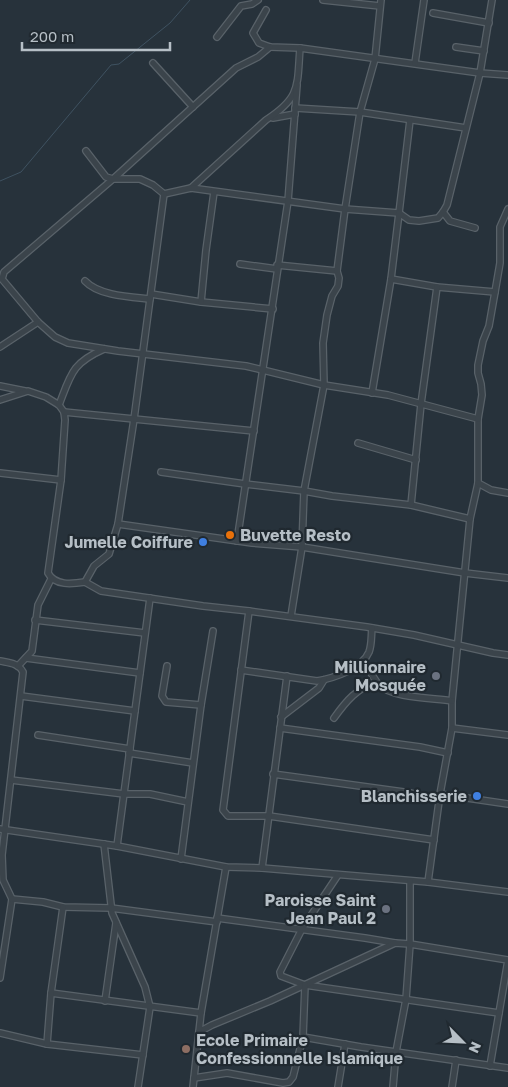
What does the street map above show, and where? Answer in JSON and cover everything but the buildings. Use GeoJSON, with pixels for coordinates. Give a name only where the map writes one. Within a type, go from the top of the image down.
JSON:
{"type":"FeatureCollection","features":[{"type":"Feature","properties":{"kind":"street"},"geometry":{"type":"LineString","coordinates":[[217,37],[241,6],[252,4],[258,0]]}},
{"type":"Feature","properties":{"kind":"street"},"geometry":{"type":"LineString","coordinates":[[291,616],[302,547],[304,491],[324,385],[324,343],[327,315],[339,278],[337,271],[345,209],[360,112],[375,59],[381,3],[324,0]]}},
{"type":"Feature","properties":{"kind":"street"},"geometry":{"type":"LineString","coordinates":[[415,63],[424,0]]}},
{"type":"Feature","properties":{"kind":"street"},"geometry":{"type":"LineString","coordinates":[[86,151],[106,177],[113,179],[140,179],[164,194],[191,188],[345,209],[399,213],[409,220],[420,221],[438,218],[447,205],[480,73],[492,0]]}},
{"type":"Feature","properties":{"kind":"street"},"geometry":{"type":"LineString","coordinates":[[266,10],[254,35],[259,43],[270,47],[300,48],[480,73],[508,75]]}},
{"type":"Feature","properties":{"kind":"street"},"geometry":{"type":"LineString","coordinates":[[433,13],[488,23]]}},
{"type":"Feature","properties":{"kind":"street"},"geometry":{"type":"LineString","coordinates":[[270,47],[258,57],[236,68],[3,275],[2,279],[38,322],[55,337],[68,343],[246,366],[324,385],[372,392],[478,419]]}},
{"type":"Feature","properties":{"kind":"street"},"geometry":{"type":"LineString","coordinates":[[456,47],[484,51]]}},
{"type":"Feature","properties":{"kind":"street"},"geometry":{"type":"LineString","coordinates":[[237,541],[288,201],[300,48]]}},
{"type":"Feature","properties":{"kind":"street"},"geometry":{"type":"LineString","coordinates":[[152,63],[193,107]]}},
{"type":"Feature","properties":{"kind":"street"},"geometry":{"type":"LineString","coordinates":[[191,188],[266,120],[291,101],[297,85]]}},
{"type":"Feature","properties":{"kind":"street"},"geometry":{"type":"LineString","coordinates":[[266,120],[295,111],[360,112],[466,128]]}},
{"type":"Feature","properties":{"kind":"street"},"geometry":{"type":"LineString","coordinates":[[372,392],[391,279],[410,120]]}},
{"type":"Feature","properties":{"kind":"street"},"geometry":{"type":"LineString","coordinates":[[201,302],[214,192]]}},
{"type":"Feature","properties":{"kind":"street"},"geometry":{"type":"LineString","coordinates":[[84,582],[94,566],[108,554],[118,524],[164,194]]}},
{"type":"Feature","properties":{"kind":"street"},"geometry":{"type":"LineString","coordinates":[[428,882],[440,794],[452,728],[452,701],[470,519],[478,483],[478,419],[482,384],[478,373],[478,366],[482,341],[489,326],[500,263],[500,227],[508,210]]}},
{"type":"Feature","properties":{"kind":"street"},"geometry":{"type":"LineString","coordinates":[[443,212],[450,221],[475,228]]}},
{"type":"Feature","properties":{"kind":"street"},"geometry":{"type":"LineString","coordinates":[[240,264],[337,271]]}},
{"type":"Feature","properties":{"kind":"street"},"geometry":{"type":"LineString","coordinates":[[391,279],[437,287],[495,292]]}},
{"type":"Feature","properties":{"kind":"street"},"geometry":{"type":"LineString","coordinates":[[85,281],[95,289],[119,295],[151,296],[272,309]]}},
{"type":"Feature","properties":{"kind":"street"},"geometry":{"type":"LineString","coordinates":[[411,505],[421,404],[437,287]]}},
{"type":"Feature","properties":{"kind":"street"},"geometry":{"type":"LineString","coordinates":[[0,347],[38,322]]}},
{"type":"Feature","properties":{"kind":"street"},"geometry":{"type":"LineString","coordinates":[[59,405],[72,371],[79,363],[91,355],[105,349]]}},
{"type":"Feature","properties":{"kind":"street"},"geometry":{"type":"LineString","coordinates":[[0,386],[28,391],[46,397],[59,405],[64,412],[61,480],[48,573],[51,579],[58,582],[84,582],[101,591],[372,628],[508,655]]}},
{"type":"Feature","properties":{"kind":"street"},"geometry":{"type":"LineString","coordinates":[[0,400],[28,391]]}},
{"type":"Feature","properties":{"kind":"street"},"geometry":{"type":"LineString","coordinates":[[64,412],[254,431]]}},
{"type":"Feature","properties":{"kind":"street"},"geometry":{"type":"LineString","coordinates":[[358,443],[416,460]]}},
{"type":"Feature","properties":{"kind":"street"},"geometry":{"type":"LineString","coordinates":[[160,472],[411,505],[470,519]]}},
{"type":"Feature","properties":{"kind":"street"},"geometry":{"type":"LineString","coordinates":[[0,473],[61,480]]}},
{"type":"Feature","properties":{"kind":"street"},"geometry":{"type":"LineString","coordinates":[[478,483],[491,490],[508,494]]}},
{"type":"Feature","properties":{"kind":"street"},"geometry":{"type":"LineString","coordinates":[[118,524],[237,541],[302,547],[508,578]]}},
{"type":"Feature","properties":{"kind":"street"},"geometry":{"type":"LineString","coordinates":[[18,666],[32,651],[38,605],[51,579]]}},
{"type":"Feature","properties":{"kind":"street"},"geometry":{"type":"LineString","coordinates":[[117,846],[150,598]]}},
{"type":"Feature","properties":{"kind":"street"},"geometry":{"type":"LineString","coordinates":[[249,611],[223,810],[228,816],[269,816],[434,840]]}},
{"type":"Feature","properties":{"kind":"street"},"geometry":{"type":"LineString","coordinates":[[35,620],[145,633]]}},
{"type":"Feature","properties":{"kind":"street"},"geometry":{"type":"LineString","coordinates":[[241,670],[317,681],[324,680],[342,673],[363,661],[371,646],[372,628]]}},
{"type":"Feature","properties":{"kind":"street"},"geometry":{"type":"LineString","coordinates":[[181,858],[201,705],[213,631]]}},
{"type":"Feature","properties":{"kind":"street"},"geometry":{"type":"LineString","coordinates":[[26,658],[140,673]]}},
{"type":"Feature","properties":{"kind":"street"},"geometry":{"type":"LineString","coordinates":[[0,660],[18,666],[24,672],[12,780],[3,830],[3,880],[7,892],[12,899],[0,978]]}},
{"type":"Feature","properties":{"kind":"street"},"geometry":{"type":"LineString","coordinates":[[363,661],[378,684],[386,690],[394,693],[452,701]]}},
{"type":"Feature","properties":{"kind":"street"},"geometry":{"type":"LineString","coordinates":[[167,666],[163,700],[166,702],[201,705]]}},
{"type":"Feature","properties":{"kind":"street"},"geometry":{"type":"LineString","coordinates":[[262,868],[287,676]]}},
{"type":"Feature","properties":{"kind":"street"},"geometry":{"type":"LineString","coordinates":[[281,718],[319,688],[324,680]]}},
{"type":"Feature","properties":{"kind":"street"},"geometry":{"type":"LineString","coordinates":[[334,718],[346,700],[369,685],[378,684]]}},
{"type":"Feature","properties":{"kind":"street"},"geometry":{"type":"LineString","coordinates":[[21,696],[135,711]]}},
{"type":"Feature","properties":{"kind":"street"},"geometry":{"type":"LineString","coordinates":[[280,728],[420,747],[448,753]]}},
{"type":"Feature","properties":{"kind":"street"},"geometry":{"type":"LineString","coordinates":[[452,728],[508,734]]}},
{"type":"Feature","properties":{"kind":"street"},"geometry":{"type":"LineString","coordinates":[[38,735],[194,762]]}},
{"type":"Feature","properties":{"kind":"street"},"geometry":{"type":"LineString","coordinates":[[273,774],[411,793],[439,801]]}},
{"type":"Feature","properties":{"kind":"street"},"geometry":{"type":"LineString","coordinates":[[12,780],[124,794],[150,794],[188,802]]}},
{"type":"Feature","properties":{"kind":"street"},"geometry":{"type":"LineString","coordinates":[[440,794],[508,804]]}},
{"type":"Feature","properties":{"kind":"street"},"geometry":{"type":"LineString","coordinates":[[3,830],[117,846],[226,867],[262,868],[428,882],[508,891]]}},
{"type":"Feature","properties":{"kind":"street"},"geometry":{"type":"LineString","coordinates":[[104,844],[111,908],[145,988],[150,1007],[138,1087]]}},
{"type":"Feature","properties":{"kind":"street"},"geometry":{"type":"LineString","coordinates":[[193,1087],[201,1013],[226,867]]}},
{"type":"Feature","properties":{"kind":"street"},"geometry":{"type":"LineString","coordinates":[[338,875],[302,929],[279,974],[281,976],[306,985],[499,1013]]}},
{"type":"Feature","properties":{"kind":"street"},"geometry":{"type":"LineString","coordinates":[[393,1087],[396,1052],[406,999],[410,944],[410,881]]}},
{"type":"Feature","properties":{"kind":"street"},"geometry":{"type":"LineString","coordinates":[[0,892],[7,892]]}},
{"type":"Feature","properties":{"kind":"street"},"geometry":{"type":"LineString","coordinates":[[12,899],[43,902],[63,907],[111,908],[302,929],[508,960],[490,1066]]}},
{"type":"Feature","properties":{"kind":"street"},"geometry":{"type":"LineString","coordinates":[[47,1044],[51,993],[63,907]]}},
{"type":"Feature","properties":{"kind":"street"},"geometry":{"type":"LineString","coordinates":[[105,1001],[116,923]]}},
{"type":"Feature","properties":{"kind":"street"},"geometry":{"type":"LineString","coordinates":[[199,1032],[306,985],[394,943]]}},
{"type":"Feature","properties":{"kind":"street"},"geometry":{"type":"LineString","coordinates":[[194,1078],[227,1073],[283,1083],[289,1082],[293,1077],[303,1036],[306,985]]}},
{"type":"Feature","properties":{"kind":"street"},"geometry":{"type":"LineString","coordinates":[[51,993],[201,1013]]}},
{"type":"Feature","properties":{"kind":"street"},"geometry":{"type":"LineString","coordinates":[[0,1033],[47,1044],[142,1055]]}},
{"type":"Feature","properties":{"kind":"street"},"geometry":{"type":"LineString","coordinates":[[303,1036],[508,1068]]}},
{"type":"Feature","properties":{"kind":"street"},"geometry":{"type":"LineString","coordinates":[[338,1087],[345,1044]]}},
{"type":"Feature","properties":{"kind":"street"},"geometry":{"type":"LineString","coordinates":[[452,1087],[456,1060]]}},
{"type":"Feature","properties":{"kind":"waterway"},"geometry":{"type":"LineString","coordinates":[[0,181],[21,172],[111,65],[119,64],[170,23],[190,0]]}},
{"type":"Feature","properties":{"kind":"place","name":"Buvette Resto"},"geometry":{"type":"Point","coordinates":[230,535]}},
{"type":"Feature","properties":{"kind":"place","name":"Jumelle Coiffure"},"geometry":{"type":"Point","coordinates":[203,542]}},
{"type":"Feature","properties":{"kind":"place","name":"Millionnaire Mosquée"},"geometry":{"type":"Point","coordinates":[436,676]}},
{"type":"Feature","properties":{"kind":"place","name":"Blanchisserie"},"geometry":{"type":"Point","coordinates":[477,796]}},
{"type":"Feature","properties":{"kind":"place","name":"Paroisse Saint Jean Paul 2"},"geometry":{"type":"Point","coordinates":[386,909]}},
{"type":"Feature","properties":{"kind":"place","name":"Ecole Primaire Confessionnelle Islamique"},"geometry":{"type":"Point","coordinates":[186,1049]}}]}
